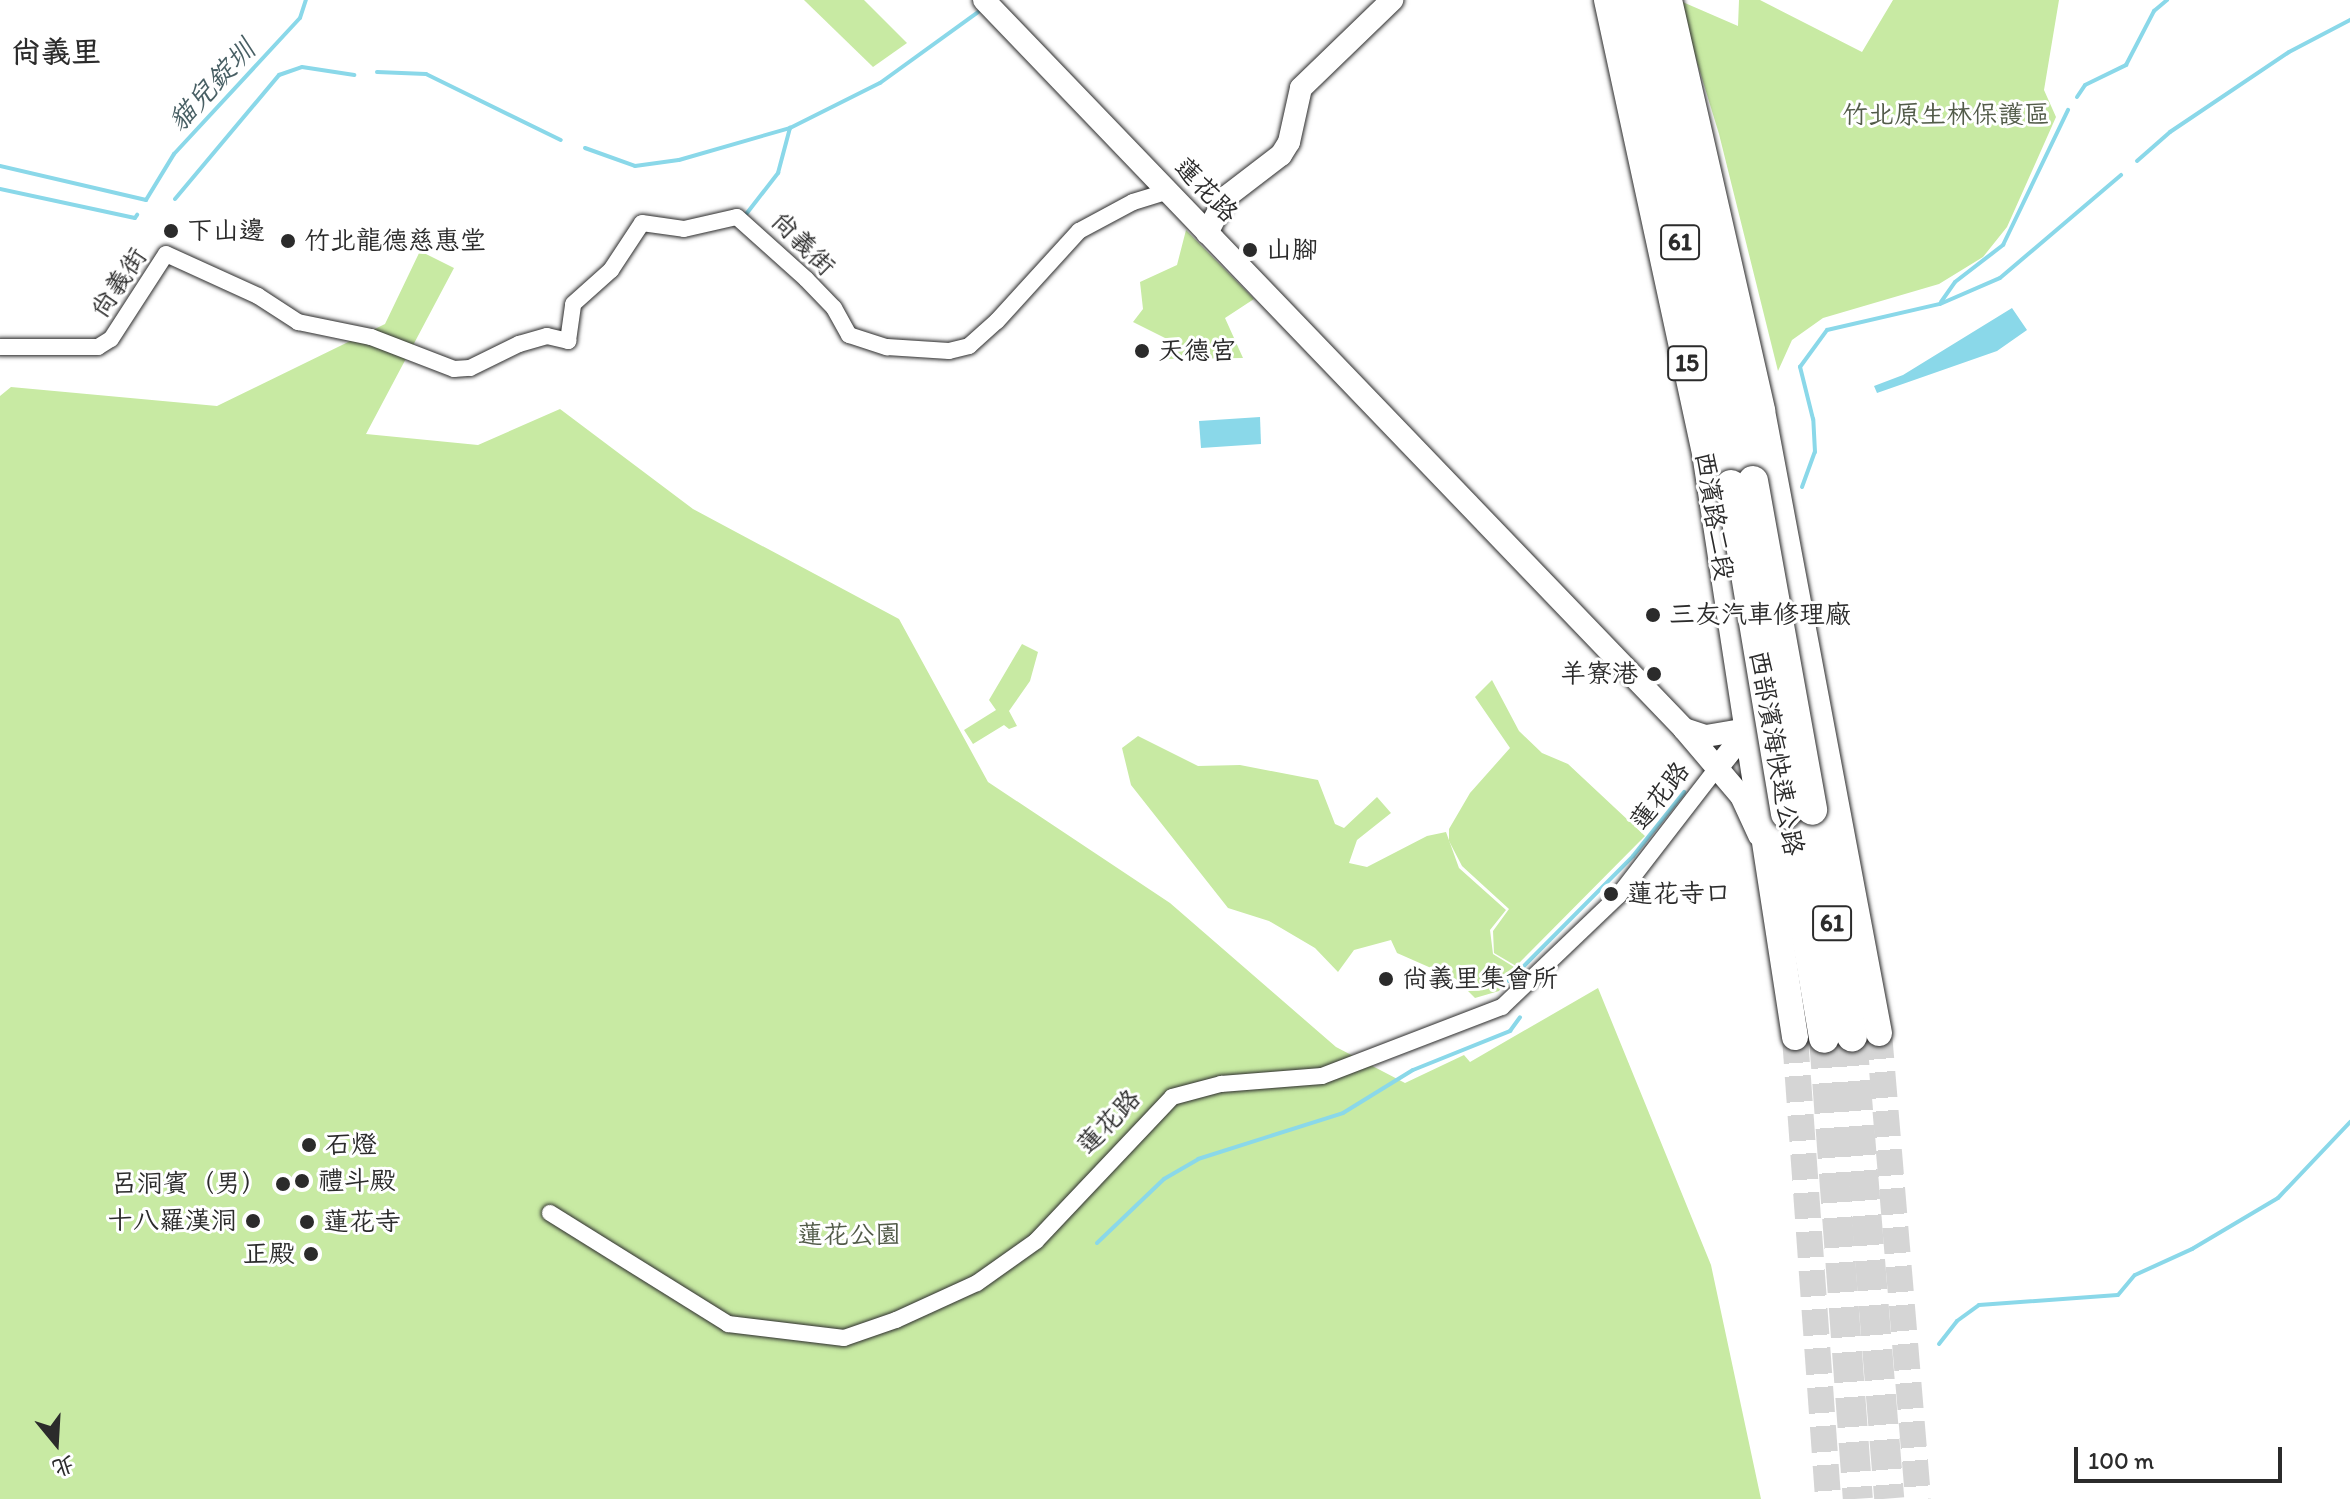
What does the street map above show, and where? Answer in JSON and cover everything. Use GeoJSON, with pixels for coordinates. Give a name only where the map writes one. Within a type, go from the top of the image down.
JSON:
{"type":"FeatureCollection","features":[{"type":"Feature","properties":{"kind":"highway","name":"西部濱海快速公路"},"geometry":{"type":"LineString","coordinates":[[1626,0],[1742,483]]}},
{"type":"Feature","properties":{"kind":"highway","name":"西部濱海快速公路"},"geometry":{"type":"LineString","coordinates":[[1648,0],[1742,483],[1837,1036]]}},
{"type":"Feature","properties":{"kind":"main road","name":"西濱路二段"},"geometry":{"type":"LineString","coordinates":[[1607,0],[1693,391],[1768,854],[1837,1036]]}},
{"type":"Feature","properties":{"kind":"main road","name":"15"},"geometry":{"type":"LineString","coordinates":[[1669,0],[1762,411],[1820,713],[1837,1036]]}},
{"type":"Feature","properties":{"kind":"street","name":"蓮花路"},"geometry":{"type":"LineString","coordinates":[[984,0],[1684,729],[1717,768]]}},
{"type":"Feature","properties":{"kind":"street"},"geometry":{"type":"LineString","coordinates":[[1207,233],[1226,197],[1281,155],[1289,142],[1301,88],[1392,0]]}},
{"type":"Feature","properties":{"kind":"street","name":"尚義街"},"geometry":{"type":"LineString","coordinates":[[0,347],[98,347],[111,339],[166,254],[258,296],[298,322],[371,337],[430,363],[470,368],[547,336],[568,341],[573,304],[611,270],[642,223],[684,229],[737,217],[825,298],[849,335],[887,347],[949,351],[969,346],[997,321],[1079,231],[1133,202],[1168,191]]}},
{"type":"Feature","properties":{"kind":"street"},"geometry":{"type":"LineString","coordinates":[[1684,729],[1706,736],[1820,713]]}},
{"type":"Feature","properties":{"kind":"street","name":"蓮花路"},"geometry":{"type":"LineString","coordinates":[[550,1213],[728,1324],[844,1338],[896,1320],[977,1283],[1036,1241],[1172,1097],[1221,1084],[1322,1076],[1502,1007],[1618,896],[1748,729]]}},
{"type":"Feature","properties":{"kind":"street"},"geometry":{"type":"LineString","coordinates":[[1717,768],[1741,796],[1768,854]]}},
{"type":"Feature","properties":{"kind":"green space"},"geometry":{"type":"Polygon","coordinates":[[[804,0],[864,0],[907,43],[873,67],[804,0]]]}},
{"type":"Feature","properties":{"kind":"green space","name":"竹北原生林保護區"},"geometry":{"type":"Polygon","coordinates":[[[1678,0],[1738,26],[1739,0],[1760,0],[1862,52],[1893,0],[2059,0],[2044,90],[2056,117],[2007,227],[1983,257],[1939,284],[1823,318],[1792,340],[1778,371],[1719,134],[1678,0]]]}},
{"type":"Feature","properties":{"kind":"green space"},"geometry":{"type":"Polygon","coordinates":[[[1186,230],[1254,299],[1225,318],[1243,358],[1164,359],[1169,340],[1133,322],[1143,309],[1140,282],[1177,265],[1186,230]]]}},
{"type":"Feature","properties":{"kind":"green space","name":"蓮花公園"},"geometry":{"type":"Polygon","coordinates":[[[420,251],[454,268],[366,434],[478,445],[560,409],[693,509],[899,619],[988,782],[1170,903],[1336,1047],[1405,1083],[1464,1055],[1470,1062],[1598,988],[1711,1265],[1761,1499],[0,1499],[0,396],[11,387],[217,406],[385,324],[420,251]]]}},
{"type":"Feature","properties":{"kind":"green space"},"geometry":{"type":"Polygon","coordinates":[[[1022,644],[1038,652],[1030,681],[1009,711],[1017,726],[1009,729],[1004,725],[973,744],[964,730],[996,710],[989,700],[1022,644]]]}},
{"type":"Feature","properties":{"kind":"green space"},"geometry":{"type":"Polygon","coordinates":[[[1492,680],[1519,731],[1542,753],[1568,764],[1645,836],[1516,966],[1494,953],[1493,931],[1509,909],[1462,866],[1449,841],[1449,829],[1470,793],[1510,748],[1475,697],[1492,680]]]}},
{"type":"Feature","properties":{"kind":"green space"},"geometry":{"type":"Polygon","coordinates":[[[1138,736],[1198,766],[1240,765],[1318,780],[1335,824],[1344,828],[1377,797],[1391,813],[1357,840],[1349,863],[1367,867],[1427,836],[1446,832],[1459,868],[1506,910],[1490,930],[1493,954],[1514,967],[1499,991],[1475,998],[1456,979],[1397,953],[1391,940],[1354,950],[1338,972],[1315,948],[1269,921],[1228,908],[1131,785],[1122,748],[1138,736]]]}},
{"type":"Feature","properties":{"kind":"water"},"geometry":{"type":"Polygon","coordinates":[[[2012,308],[2027,330],[1997,351],[1877,393],[1874,386],[1903,375],[2012,308]]]}},
{"type":"Feature","properties":{"kind":"water"},"geometry":{"type":"Polygon","coordinates":[[[1260,417],[1261,444],[1201,448],[1199,421],[1260,417]]]}},
{"type":"Feature","properties":{"kind":"waterway","name":"貓兒錠圳"},"geometry":{"type":"LineString","coordinates":[[0,166],[146,200],[174,154],[300,18],[306,0]]}},
{"type":"Feature","properties":{"kind":"waterway"},"geometry":{"type":"LineString","coordinates":[[2077,97],[2085,85],[2126,65],[2154,11],[2167,0]]}},
{"type":"Feature","properties":{"kind":"waterway"},"geometry":{"type":"LineString","coordinates":[[747,213],[778,173],[790,128],[880,83],[978,12]]}},
{"type":"Feature","properties":{"kind":"waterway"},"geometry":{"type":"LineString","coordinates":[[2137,161],[2170,132],[2289,52],[2350,20]]}},
{"type":"Feature","properties":{"kind":"waterway"},"geometry":{"type":"LineString","coordinates":[[175,199],[279,75],[302,67],[354,75]]}},
{"type":"Feature","properties":{"kind":"waterway"},"geometry":{"type":"LineString","coordinates":[[377,72],[426,74],[561,140]]}},
{"type":"Feature","properties":{"kind":"waterway"},"geometry":{"type":"LineString","coordinates":[[1941,302],[1955,282],[2003,245],[2068,110]]}},
{"type":"Feature","properties":{"kind":"waterway"},"geometry":{"type":"LineString","coordinates":[[585,148],[635,166],[679,160],[790,128]]}},
{"type":"Feature","properties":{"kind":"waterway"},"geometry":{"type":"LineString","coordinates":[[1802,487],[1815,452],[1813,419],[1800,367],[1827,330],[1940,304],[2000,278],[2121,175]]}},
{"type":"Feature","properties":{"kind":"waterway","name":"貓兒錠圳"},"geometry":{"type":"LineString","coordinates":[[0,189],[135,218],[137,215]]}},
{"type":"Feature","properties":{"kind":"waterway"},"geometry":{"type":"LineString","coordinates":[[1509,981],[1633,856],[1684,792]]}},
{"type":"Feature","properties":{"kind":"waterway"},"geometry":{"type":"LineString","coordinates":[[1097,1243],[1164,1179],[1198,1159],[1343,1113],[1413,1070],[1510,1031],[1520,1017]]}},
{"type":"Feature","properties":{"kind":"waterway"},"geometry":{"type":"LineString","coordinates":[[1939,1344],[1957,1321],[1979,1305],[2118,1295],[2135,1275],[2192,1249],[2278,1198],[2350,1122]]}},
{"type":"Feature","properties":{"kind":"tunnel"},"geometry":{"type":"LineString","coordinates":[[1879,1033],[1918,1499]]}},
{"type":"Feature","properties":{"kind":"tunnel"},"geometry":{"type":"LineString","coordinates":[[1852,1036],[1889,1499]]}},
{"type":"Feature","properties":{"kind":"tunnel"},"geometry":{"type":"LineString","coordinates":[[1795,1037],[1828,1499]]}},
{"type":"Feature","properties":{"kind":"tunnel"},"geometry":{"type":"LineString","coordinates":[[1824,1038],[1858,1499]]}},
{"type":"Feature","properties":{"kind":"place","name":"下山邊"},"geometry":{"type":"Point","coordinates":[171,231]}},
{"type":"Feature","properties":{"kind":"place","name":"竹北龍德慈惠堂"},"geometry":{"type":"Point","coordinates":[288,241]}},
{"type":"Feature","properties":{"kind":"place","name":"山腳"},"geometry":{"type":"Point","coordinates":[1250,250]}},
{"type":"Feature","properties":{"kind":"place","name":"天德宮"},"geometry":{"type":"Point","coordinates":[1142,351]}},
{"type":"Feature","properties":{"kind":"place","name":"三友汽車修理廠"},"geometry":{"type":"Point","coordinates":[1653,615]}},
{"type":"Feature","properties":{"kind":"place","name":"羊寮港"},"geometry":{"type":"Point","coordinates":[1654,674]}},
{"type":"Feature","properties":{"kind":"place","name":"蓮花寺口"},"geometry":{"type":"Point","coordinates":[1611,894]}},
{"type":"Feature","properties":{"kind":"place","name":"尚義里集會所"},"geometry":{"type":"Point","coordinates":[1386,979]}},
{"type":"Feature","properties":{"kind":"place","name":"石燈"},"geometry":{"type":"Point","coordinates":[309,1145]}},
{"type":"Feature","properties":{"kind":"place","name":"禮斗殿"},"geometry":{"type":"Point","coordinates":[302,1181]}},
{"type":"Feature","properties":{"kind":"place","name":"呂洞賓（男）"},"geometry":{"type":"Point","coordinates":[283,1184]}},
{"type":"Feature","properties":{"kind":"place","name":"十八羅漢洞"},"geometry":{"type":"Point","coordinates":[253,1221]}},
{"type":"Feature","properties":{"kind":"place","name":"蓮花寺"},"geometry":{"type":"Point","coordinates":[307,1222]}},
{"type":"Feature","properties":{"kind":"place","name":"正殿"},"geometry":{"type":"Point","coordinates":[311,1254]}},
{"type":"Feature","properties":{"kind":"district","name":"尚義里"},"geometry":{"type":"Point","coordinates":[56,52]}}]}
